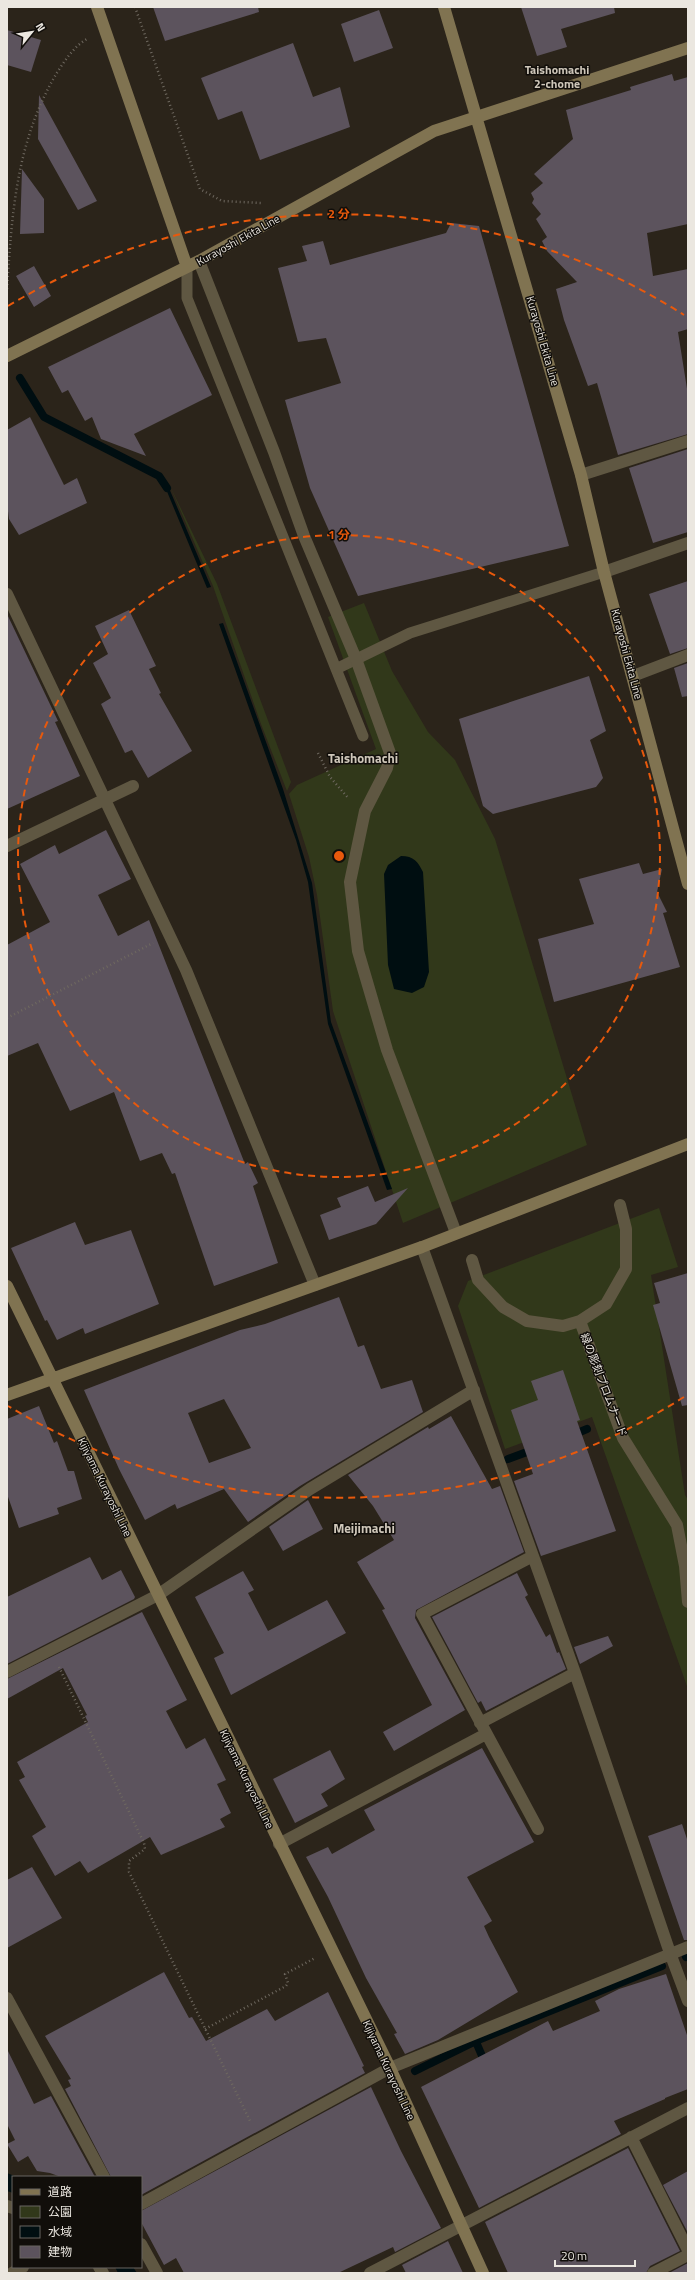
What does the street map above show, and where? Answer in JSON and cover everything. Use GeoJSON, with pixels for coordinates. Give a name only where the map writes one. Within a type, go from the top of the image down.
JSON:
{"type":"FeatureCollection","features":[{"type":"Feature","properties":{"kind":"main road"},"geometry":{"type":"LineString","coordinates":[[97,7],[188,267]]}},
{"type":"Feature","properties":{"kind":"main road"},"geometry":{"type":"LineString","coordinates":[[444,7],[478,117],[688,48]]}},
{"type":"Feature","properties":{"kind":"main road","name":"Kurayoshi Ekita Line"},"geometry":{"type":"LineString","coordinates":[[7,356],[188,267],[434,131],[478,117],[581,475],[604,572],[688,884]]}},
{"type":"Feature","properties":{"kind":"main road"},"geometry":{"type":"LineString","coordinates":[[7,1395],[422,1247],[688,1144]]}},
{"type":"Feature","properties":{"kind":"main road","name":"Kijiyama Kurayoshi Line"},"geometry":{"type":"LineString","coordinates":[[7,1286],[390,2068],[484,2273]]}},
{"type":"Feature","properties":{"kind":"street"},"geometry":{"type":"LineString","coordinates":[[199,261],[274,452],[304,536],[356,659],[390,753],[387,768],[365,811],[350,882],[358,951],[387,1050],[456,1233]]}},
{"type":"Feature","properties":{"kind":"street"},"geometry":{"type":"LineString","coordinates":[[581,475],[688,442]]}},
{"type":"Feature","properties":{"kind":"street"},"geometry":{"type":"LineString","coordinates":[[604,572],[688,543]]}},
{"type":"Feature","properties":{"kind":"street"},"geometry":{"type":"LineString","coordinates":[[7,594],[186,970],[315,1285]]}},
{"type":"Feature","properties":{"kind":"street"},"geometry":{"type":"LineString","coordinates":[[633,676],[688,655]]}},
{"type":"Feature","properties":{"kind":"street"},"geometry":{"type":"LineString","coordinates":[[7,846],[133,786]]}},
{"type":"Feature","properties":{"kind":"street"},"geometry":{"type":"LineString","coordinates":[[472,1260],[478,1280],[503,1307],[527,1321],[563,1326],[580,1321],[606,1304],[626,1269],[626,1229],[620,1205]]}},
{"type":"Feature","properties":{"kind":"street"},"geometry":{"type":"LineString","coordinates":[[422,1247],[575,1673],[670,1953],[688,2001]]}},
{"type":"Feature","properties":{"kind":"street","name":"緑の彫刻プロムナード"},"geometry":{"type":"LineString","coordinates":[[580,1321],[623,1438],[678,1525],[685,1566],[688,1602]]}},
{"type":"Feature","properties":{"kind":"street"},"geometry":{"type":"LineString","coordinates":[[7,1672],[158,1595],[310,1488],[474,1390]]}},
{"type":"Feature","properties":{"kind":"street"},"geometry":{"type":"LineString","coordinates":[[533,1556],[422,1614],[538,1829]]}},
{"type":"Feature","properties":{"kind":"street"},"geometry":{"type":"LineString","coordinates":[[279,1844],[483,1729],[575,1673]]}},
{"type":"Feature","properties":{"kind":"street"},"geometry":{"type":"LineString","coordinates":[[142,2203],[390,2068],[670,1953],[688,1947]]}},
{"type":"Feature","properties":{"kind":"street"},"geometry":{"type":"LineString","coordinates":[[7,1998],[103,2176]]}},
{"type":"Feature","properties":{"kind":"street"},"geometry":{"type":"LineString","coordinates":[[370,2273],[631,2136],[688,2108]]}},
{"type":"Feature","properties":{"kind":"street"},"geometry":{"type":"LineString","coordinates":[[631,2136],[688,2250]]}},
{"type":"Feature","properties":{"kind":"street"},"geometry":{"type":"LineString","coordinates":[[142,2246],[157,2273]]}},
{"type":"Feature","properties":{"kind":"street"},"geometry":{"type":"LineString","coordinates":[[653,2273],[688,2255]]}},
{"type":"Feature","properties":{"kind":"street"},"geometry":{"type":"LineString","coordinates":[[12,2273],[21,2268]]}},
{"type":"Feature","properties":{"kind":"lane"},"geometry":{"type":"LineString","coordinates":[[188,267],[188,298],[363,736]]}},
{"type":"Feature","properties":{"kind":"lane"},"geometry":{"type":"LineString","coordinates":[[336,670],[410,633],[604,572]]}},
{"type":"Feature","properties":{"kind":"path"},"geometry":{"type":"LineString","coordinates":[[135,7],[200,189],[222,201],[260,203],[267,200]]}},
{"type":"Feature","properties":{"kind":"path"},"geometry":{"type":"LineString","coordinates":[[7,289],[13,199],[22,158],[44,95],[61,67],[79,44],[104,29]]}},
{"type":"Feature","properties":{"kind":"path"},"geometry":{"type":"LineString","coordinates":[[318,753],[330,777],[348,798],[365,811]]}},
{"type":"Feature","properties":{"kind":"path"},"geometry":{"type":"LineString","coordinates":[[7,1018],[169,935]]}},
{"type":"Feature","properties":{"kind":"path"},"geometry":{"type":"LineString","coordinates":[[50,1650],[144,1843],[145,1849],[129,1861],[129,1872],[259,2139]]}},
{"type":"Feature","properties":{"kind":"path"},"geometry":{"type":"LineString","coordinates":[[205,2029],[286,1986],[288,1983],[285,1974],[317,1956]]}},
{"type":"Feature","properties":{"kind":"green space"},"geometry":{"type":"Polygon","coordinates":[[[170,486],[217,584],[291,782],[287,791],[261,724],[213,586],[170,486]]]}},
{"type":"Feature","properties":{"kind":"green space"},"geometry":{"type":"Polygon","coordinates":[[[364,603],[392,671],[428,732],[455,760],[495,839],[587,1145],[403,1223],[333,1011],[317,895],[309,857],[289,794],[297,785],[376,749],[328,617],[364,603]]]}},
{"type":"Feature","properties":{"kind":"green space"},"geometry":{"type":"Polygon","coordinates":[[[659,1208],[678,1267],[651,1275],[685,1495],[688,1500],[688,1689],[592,1417],[505,1449],[458,1306],[468,1281],[659,1208]]]}},
{"type":"Feature","properties":{"kind":"water"},"geometry":{"type":"Polygon","coordinates":[[[161,477],[166,481],[211,587],[207,588],[161,477]]]}},
{"type":"Feature","properties":{"kind":"water"},"geometry":{"type":"Polygon","coordinates":[[[223,623],[283,789],[312,883],[331,1022],[392,1189],[387,1190],[328,1024],[308,882],[296,840],[219,624],[223,623]]]}},
{"type":"Feature","properties":{"kind":"water"},"geometry":{"type":"Polygon","coordinates":[[[401,856],[409,857],[415,860],[423,872],[429,972],[424,987],[412,993],[394,989],[388,965],[384,874],[388,865],[401,856]]]}},
{"type":"Feature","properties":{"kind":"water"},"geometry":{"type":"Polygon","coordinates":[[[7,2173],[14,2176],[12,2176],[12,2193],[7,2191],[7,2173]]]}},
{"type":"Feature","properties":{"kind":"water"},"geometry":{"type":"Polygon","coordinates":[[[116,2268],[134,2268],[137,2273],[118,2273],[116,2268]]]}},
{"type":"Feature","properties":{"kind":"building"},"geometry":{"type":"Polygon","coordinates":[[[153,7],[258,7],[259,12],[165,41],[153,7]]]}},
{"type":"Feature","properties":{"kind":"building"},"geometry":{"type":"Polygon","coordinates":[[[521,7],[614,7],[615,13],[561,29],[567,47],[537,56],[521,7]]]}},
{"type":"Feature","properties":{"kind":"building"},"geometry":{"type":"Polygon","coordinates":[[[379,10],[393,48],[354,62],[341,24],[379,10]]]}},
{"type":"Feature","properties":{"kind":"building"},"geometry":{"type":"Polygon","coordinates":[[[7,30],[41,40],[31,72],[7,65],[7,30]]]}},
{"type":"Feature","properties":{"kind":"building"},"geometry":{"type":"Polygon","coordinates":[[[293,43],[313,97],[340,87],[350,127],[260,160],[242,111],[218,120],[201,78],[293,43]]]}},
{"type":"Feature","properties":{"kind":"building"},"geometry":{"type":"Polygon","coordinates":[[[672,74],[674,81],[688,77],[688,224],[647,233],[653,276],[688,269],[688,329],[678,332],[688,395],[688,434],[618,455],[597,383],[588,386],[564,320],[556,289],[577,282],[547,251],[542,241],[547,237],[536,219],[541,214],[532,203],[534,199],[531,193],[543,183],[534,174],[573,139],[566,110],[631,90],[630,87],[672,74]]]}},
{"type":"Feature","properties":{"kind":"building"},"geometry":{"type":"Polygon","coordinates":[[[39,95],[97,201],[78,210],[38,139],[39,95]]]}},
{"type":"Feature","properties":{"kind":"building"},"geometry":{"type":"Polygon","coordinates":[[[22,169],[44,199],[44,233],[20,234],[22,169]]]}},
{"type":"Feature","properties":{"kind":"building"},"geometry":{"type":"Polygon","coordinates":[[[451,223],[479,226],[569,546],[358,596],[310,488],[285,400],[341,383],[326,338],[298,342],[278,268],[307,261],[302,246],[323,241],[330,265],[446,233],[451,223]]]}},
{"type":"Feature","properties":{"kind":"building"},"geometry":{"type":"Polygon","coordinates":[[[34,266],[51,296],[34,307],[16,276],[34,266]]]}},
{"type":"Feature","properties":{"kind":"building"},"geometry":{"type":"Polygon","coordinates":[[[170,308],[212,395],[134,434],[146,456],[101,439],[92,417],[85,421],[68,390],[62,393],[48,367],[170,308]]]}},
{"type":"Feature","properties":{"kind":"building"},"geometry":{"type":"Polygon","coordinates":[[[30,417],[64,485],[77,478],[87,503],[19,535],[9,519],[7,503],[7,430],[30,417]]]}},
{"type":"Feature","properties":{"kind":"building"},"geometry":{"type":"Polygon","coordinates":[[[688,449],[688,532],[653,543],[629,468],[688,449]]]}},
{"type":"Feature","properties":{"kind":"building"},"geometry":{"type":"Polygon","coordinates":[[[688,581],[688,648],[670,654],[649,594],[688,581]]]}},
{"type":"Feature","properties":{"kind":"building"},"geometry":{"type":"Polygon","coordinates":[[[129,610],[156,666],[149,669],[161,693],[159,694],[192,751],[148,778],[132,750],[125,753],[101,704],[111,698],[93,663],[108,654],[95,626],[129,610]]]}},
{"type":"Feature","properties":{"kind":"building"},"geometry":{"type":"Polygon","coordinates":[[[7,614],[58,721],[55,722],[80,776],[7,809],[7,614]]]}},
{"type":"Feature","properties":{"kind":"building"},"geometry":{"type":"Polygon","coordinates":[[[688,663],[688,696],[682,697],[674,668],[688,663]]]}},
{"type":"Feature","properties":{"kind":"building"},"geometry":{"type":"Polygon","coordinates":[[[589,676],[606,731],[590,740],[603,778],[596,787],[493,814],[483,806],[459,719],[589,676]]]}},
{"type":"Feature","properties":{"kind":"building"},"geometry":{"type":"Polygon","coordinates":[[[106,830],[131,879],[98,895],[118,936],[149,920],[245,1164],[248,1162],[258,1183],[253,1186],[278,1263],[214,1286],[175,1173],[172,1174],[162,1153],[140,1161],[114,1092],[70,1111],[38,1043],[7,1056],[7,945],[50,922],[20,864],[55,845],[59,854],[106,830]]]}},
{"type":"Feature","properties":{"kind":"building"},"geometry":{"type":"Polygon","coordinates":[[[639,863],[643,874],[662,869],[657,892],[667,912],[663,913],[680,967],[554,1002],[538,939],[594,924],[579,879],[639,863]]]}},
{"type":"Feature","properties":{"kind":"building"},"geometry":{"type":"Polygon","coordinates":[[[368,1186],[375,1202],[408,1188],[376,1224],[329,1240],[320,1215],[341,1207],[337,1198],[368,1186]]]}},
{"type":"Feature","properties":{"kind":"building"},"geometry":{"type":"Polygon","coordinates":[[[75,1222],[85,1245],[131,1230],[159,1304],[85,1334],[83,1328],[57,1340],[47,1320],[45,1321],[11,1248],[75,1222]]]}},
{"type":"Feature","properties":{"kind":"building"},"geometry":{"type":"Polygon","coordinates":[[[688,1273],[688,1405],[682,1406],[653,1305],[660,1303],[654,1283],[688,1273]]]}},
{"type":"Feature","properties":{"kind":"building"},"geometry":{"type":"Polygon","coordinates":[[[339,1297],[358,1347],[364,1345],[381,1389],[412,1380],[423,1412],[300,1486],[248,1522],[224,1489],[177,1509],[175,1504],[145,1520],[119,1469],[84,1390],[240,1330],[265,1324],[339,1297]],[[224,1399],[188,1413],[209,1463],[251,1448],[224,1399]]]}},
{"type":"Feature","properties":{"kind":"building"},"geometry":{"type":"Polygon","coordinates":[[[563,1370],[580,1420],[577,1421],[616,1531],[541,1556],[514,1481],[533,1474],[511,1410],[538,1400],[531,1381],[563,1370]]]}},
{"type":"Feature","properties":{"kind":"building"},"geometry":{"type":"Polygon","coordinates":[[[39,1406],[54,1443],[57,1441],[68,1471],[74,1471],[82,1499],[57,1508],[59,1514],[19,1528],[7,1494],[7,1419],[39,1406]]]}},
{"type":"Feature","properties":{"kind":"building"},"geometry":{"type":"Polygon","coordinates":[[[451,1416],[492,1489],[500,1486],[524,1552],[416,1610],[415,1618],[465,1710],[394,1751],[383,1732],[432,1705],[382,1610],[385,1609],[357,1562],[394,1540],[373,1506],[348,1475],[428,1427],[429,1429],[451,1416]]]}},
{"type":"Feature","properties":{"kind":"building"},"geometry":{"type":"Polygon","coordinates":[[[308,1500],[323,1529],[283,1551],[269,1527],[308,1500]]]}},
{"type":"Feature","properties":{"kind":"building"},"geometry":{"type":"Polygon","coordinates":[[[90,1557],[102,1580],[121,1570],[135,1597],[134,1599],[7,1664],[7,1597],[90,1557]]]}},
{"type":"Feature","properties":{"kind":"building"},"geometry":{"type":"Polygon","coordinates":[[[243,1571],[254,1590],[248,1593],[268,1631],[327,1600],[346,1633],[231,1695],[214,1658],[224,1653],[195,1597],[243,1571]]]}},
{"type":"Feature","properties":{"kind":"building"},"geometry":{"type":"Polygon","coordinates":[[[517,1573],[528,1595],[525,1597],[546,1637],[550,1634],[557,1653],[559,1652],[566,1669],[486,1711],[481,1701],[478,1703],[432,1617],[517,1573]]]}},
{"type":"Feature","properties":{"kind":"building"},"geometry":{"type":"Polygon","coordinates":[[[142,1612],[187,1700],[166,1711],[186,1749],[205,1738],[226,1780],[217,1784],[231,1813],[220,1819],[225,1827],[161,1855],[150,1837],[88,1873],[80,1861],[55,1876],[32,1836],[46,1827],[19,1780],[25,1777],[17,1762],[88,1722],[85,1716],[87,1715],[63,1668],[7,1699],[7,1679],[142,1612]]]}},
{"type":"Feature","properties":{"kind":"building"},"geometry":{"type":"Polygon","coordinates":[[[608,1636],[613,1646],[580,1664],[574,1647],[608,1636]]]}},
{"type":"Feature","properties":{"kind":"building"},"geometry":{"type":"Polygon","coordinates":[[[482,1748],[534,1842],[467,1877],[492,1921],[484,1926],[518,1992],[438,2040],[405,2054],[394,2034],[397,2033],[366,1978],[328,1897],[306,1857],[328,1847],[332,1854],[375,1830],[364,1810],[482,1748]]]}},
{"type":"Feature","properties":{"kind":"building"},"geometry":{"type":"Polygon","coordinates":[[[330,1750],[345,1779],[321,1794],[328,1806],[295,1823],[273,1779],[330,1750]]]}},
{"type":"Feature","properties":{"kind":"building"},"geometry":{"type":"Polygon","coordinates":[[[682,1824],[688,1842],[688,1940],[684,1940],[648,1836],[682,1824]]]}},
{"type":"Feature","properties":{"kind":"building"},"geometry":{"type":"Polygon","coordinates":[[[32,1867],[62,1918],[7,1948],[7,1880],[32,1867]]]}},
{"type":"Feature","properties":{"kind":"building"},"geometry":{"type":"Polygon","coordinates":[[[164,1972],[189,2018],[192,2017],[206,2041],[267,2009],[275,2021],[328,1992],[364,2066],[362,2067],[365,2073],[142,2194],[142,2176],[110,2176],[65,2089],[71,2086],[68,2080],[71,2079],[45,2036],[164,1972]]]}},
{"type":"Feature","properties":{"kind":"building"},"geometry":{"type":"Polygon","coordinates":[[[666,1974],[688,2038],[688,2089],[614,2121],[621,2134],[479,2208],[421,2087],[548,2021],[553,2031],[600,2011],[595,2001],[619,1989],[666,1974]]]}},
{"type":"Feature","properties":{"kind":"building"},"geometry":{"type":"Polygon","coordinates":[[[7,2049],[34,2104],[51,2096],[94,2176],[58,2176],[37,2171],[28,2156],[18,2162],[7,2144],[15,2140],[7,2124],[7,2049]]]}},
{"type":"Feature","properties":{"kind":"building"},"geometry":{"type":"Polygon","coordinates":[[[371,2087],[401,2151],[441,2228],[395,2252],[393,2247],[338,2273],[184,2273],[176,2258],[164,2265],[142,2224],[142,2210],[371,2087]]]}},
{"type":"Feature","properties":{"kind":"building"},"geometry":{"type":"Polygon","coordinates":[[[628,2148],[680,2251],[650,2266],[646,2273],[508,2273],[485,2222],[628,2148]]]}},
{"type":"Feature","properties":{"kind":"building"},"geometry":{"type":"Polygon","coordinates":[[[688,2171],[688,2233],[663,2185],[688,2171]]]}},
{"type":"Feature","properties":{"kind":"building"},"geometry":{"type":"Polygon","coordinates":[[[448,2241],[463,2273],[406,2273],[402,2265],[448,2241]]]}},
{"type":"Feature","properties":{"kind":"building"},"geometry":{"type":"Polygon","coordinates":[[[688,2263],[688,2273],[669,2273],[688,2263]]]}},
{"type":"Feature","properties":{"kind":"waterway"},"geometry":{"type":"LineString","coordinates":[[20,378],[44,417],[159,476],[167,488]]}},
{"type":"Feature","properties":{"kind":"waterway"},"geometry":{"type":"LineString","coordinates":[[570,1436],[587,1429]]}},
{"type":"Feature","properties":{"kind":"waterway"},"geometry":{"type":"LineString","coordinates":[[508,1459],[535,1449]]}},
{"type":"Feature","properties":{"kind":"waterway"},"geometry":{"type":"LineString","coordinates":[[415,2071],[478,2040],[662,1966]]}},
{"type":"Feature","properties":{"kind":"waterway"},"geometry":{"type":"LineString","coordinates":[[476,2042],[486,2065]]}},
{"type":"Feature","properties":{"kind":"district","name":"Taishomachi 2-chome"},"geometry":{"type":"Point","coordinates":[557,77]}},
{"type":"Feature","properties":{"kind":"district","name":"Taishomachi"},"geometry":{"type":"Point","coordinates":[363,758]}},
{"type":"Feature","properties":{"kind":"district","name":"Meijimachi"},"geometry":{"type":"Point","coordinates":[364,1528]}}]}
